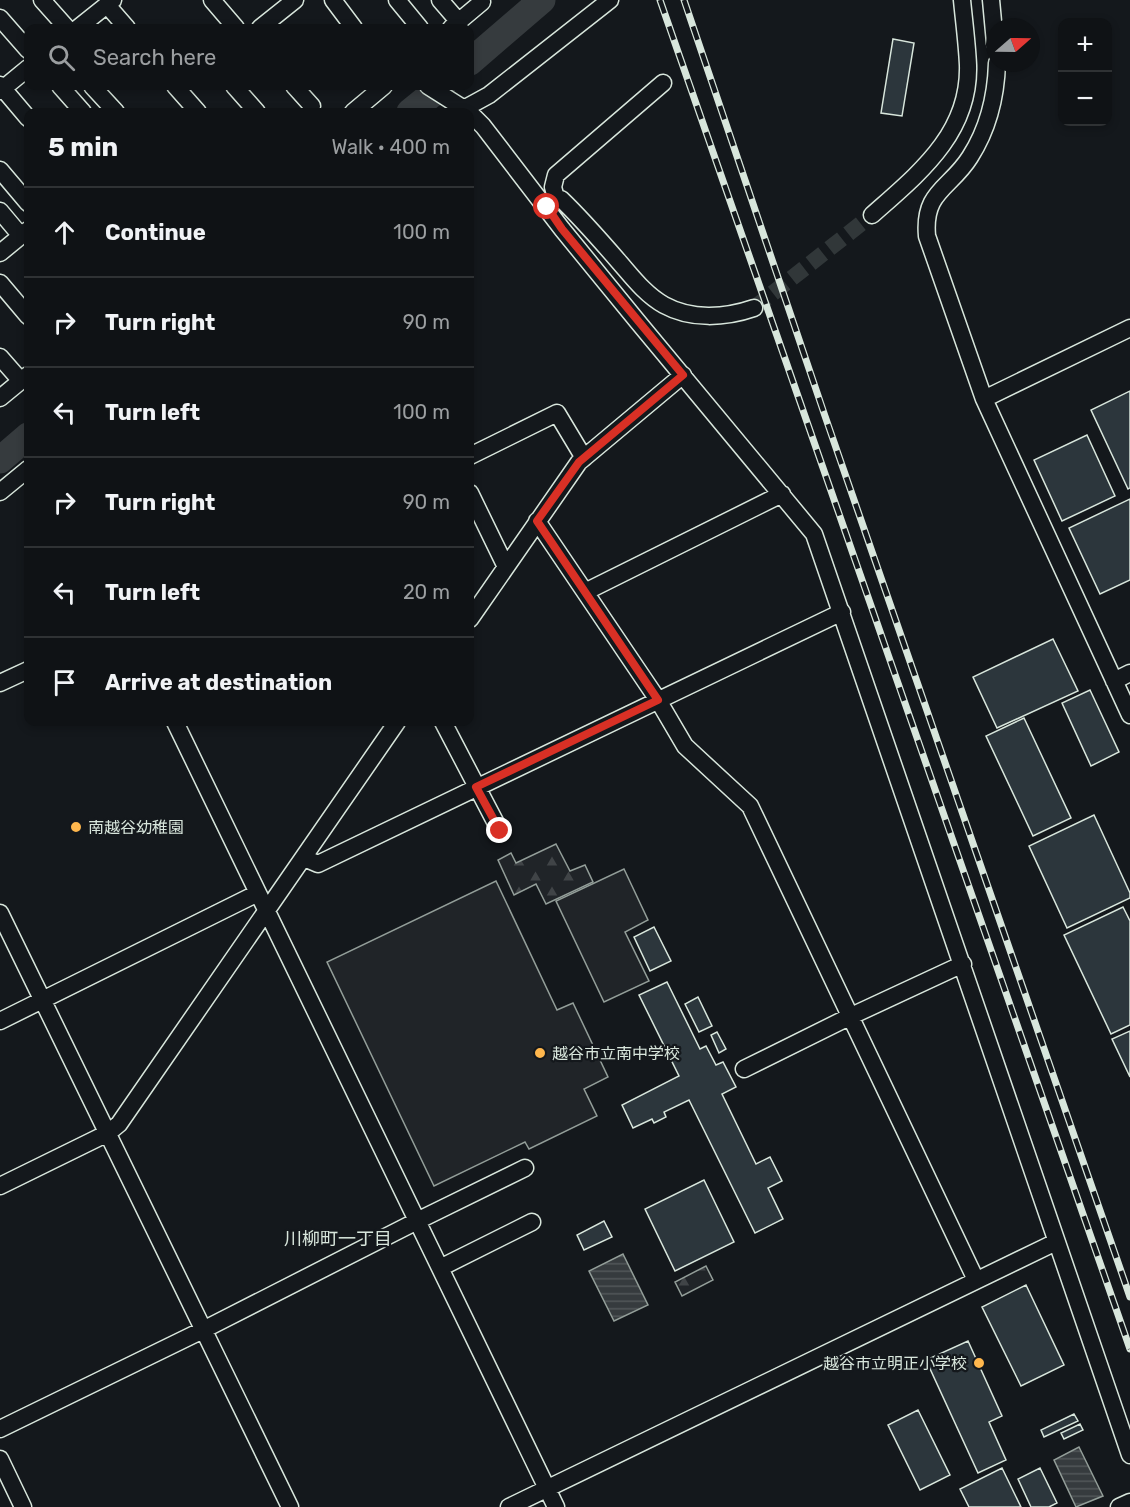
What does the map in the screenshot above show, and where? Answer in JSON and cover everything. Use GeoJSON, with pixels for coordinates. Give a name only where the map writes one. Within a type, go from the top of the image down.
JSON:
{"type":"FeatureCollection","features":[{"type":"Feature","properties":{"kind":"street"},"geometry":{"type":"LineString","coordinates":[[42,0],[63,24]]}},
{"type":"Feature","properties":{"kind":"street"},"geometry":{"type":"LineString","coordinates":[[212,0],[233,24]]}},
{"type":"Feature","properties":{"kind":"street"},"geometry":{"type":"LineString","coordinates":[[265,24],[295,0]]}},
{"type":"Feature","properties":{"kind":"street"},"geometry":{"type":"LineString","coordinates":[[333,0],[351,24]]}},
{"type":"Feature","properties":{"kind":"street"},"geometry":{"type":"LineString","coordinates":[[397,0],[417,24]]}},
{"type":"Feature","properties":{"kind":"street"},"geometry":{"type":"LineString","coordinates":[[440,0],[454,24]]}},
{"type":"Feature","properties":{"kind":"street"},"geometry":{"type":"LineString","coordinates":[[467,108],[489,96],[610,0]]}},
{"type":"Feature","properties":{"kind":"street"},"geometry":{"type":"LineString","coordinates":[[872,215],[936,156],[959,113],[966,89],[968,66],[962,0]]}},
{"type":"Feature","properties":{"kind":"street"},"geometry":{"type":"LineString","coordinates":[[991,0],[993,18]]}},
{"type":"Feature","properties":{"kind":"street"},"geometry":{"type":"LineString","coordinates":[[83,24],[109,2],[124,24]]}},
{"type":"Feature","properties":{"kind":"street"},"geometry":{"type":"LineString","coordinates":[[456,24],[482,2]]}},
{"type":"Feature","properties":{"kind":"street"},"geometry":{"type":"LineString","coordinates":[[0,18],[24,45]]}},
{"type":"Feature","properties":{"kind":"street"},"geometry":{"type":"LineString","coordinates":[[24,71],[1,88],[24,114]]}},
{"type":"Feature","properties":{"kind":"street"},"geometry":{"type":"LineString","coordinates":[[996,72],[994,100],[978,144],[968,160],[928,208],[927,236],[984,399],[1130,715]]}},
{"type":"Feature","properties":{"kind":"street"},"geometry":{"type":"LineString","coordinates":[[552,202],[556,175],[663,83]]}},
{"type":"Feature","properties":{"kind":"street"},"geometry":{"type":"LineString","coordinates":[[64,90],[79,108]]}},
{"type":"Feature","properties":{"kind":"street"},"geometry":{"type":"LineString","coordinates":[[97,90],[112,108]]}},
{"type":"Feature","properties":{"kind":"street"},"geometry":{"type":"LineString","coordinates":[[182,90],[195,108]]}},
{"type":"Feature","properties":{"kind":"street"},"geometry":{"type":"LineString","coordinates":[[238,90],[253,108]]}},
{"type":"Feature","properties":{"kind":"street"},"geometry":{"type":"LineString","coordinates":[[298,90],[312,106]]}},
{"type":"Feature","properties":{"kind":"street"},"geometry":{"type":"LineString","coordinates":[[358,108],[379,90]]}},
{"type":"Feature","properties":{"kind":"street"},"geometry":{"type":"LineString","coordinates":[[434,90],[460,108]]}},
{"type":"Feature","properties":{"kind":"street"},"geometry":{"type":"LineString","coordinates":[[474,119],[552,202],[569,237],[814,534],[1130,1455]]}},
{"type":"Feature","properties":{"kind":"street"},"geometry":{"type":"LineString","coordinates":[[0,170],[24,198]]}},
{"type":"Feature","properties":{"kind":"street"},"geometry":{"type":"LineString","coordinates":[[552,202],[561,199],[578,215],[643,290],[664,305],[684,313],[723,316],[754,308]]}},
{"type":"Feature","properties":{"kind":"street"},"geometry":{"type":"LineString","coordinates":[[0,211],[24,234]]}},
{"type":"Feature","properties":{"kind":"street"},"geometry":{"type":"LineString","coordinates":[[0,253],[24,236]]}},
{"type":"Feature","properties":{"kind":"street"},"geometry":{"type":"LineString","coordinates":[[0,283],[24,311]]}},
{"type":"Feature","properties":{"kind":"street"},"geometry":{"type":"LineString","coordinates":[[984,399],[1130,328]]}},
{"type":"Feature","properties":{"kind":"street"},"geometry":{"type":"LineString","coordinates":[[0,357],[24,377]]}},
{"type":"Feature","properties":{"kind":"street"},"geometry":{"type":"LineString","coordinates":[[474,612],[579,462],[683,375]]}},
{"type":"Feature","properties":{"kind":"street"},"geometry":{"type":"LineString","coordinates":[[0,398],[24,379]]}},
{"type":"Feature","properties":{"kind":"street"},"geometry":{"type":"LineString","coordinates":[[474,454],[557,413],[584,458]]}},
{"type":"Feature","properties":{"kind":"street"},"geometry":{"type":"LineString","coordinates":[[0,492],[24,472]]}},
{"type":"Feature","properties":{"kind":"street"},"geometry":{"type":"LineString","coordinates":[[585,592],[782,494]]}},
{"type":"Feature","properties":{"kind":"street"},"geometry":{"type":"LineString","coordinates":[[474,501],[506,567]]}},
{"type":"Feature","properties":{"kind":"street"},"geometry":{"type":"LineString","coordinates":[[537,521],[658,700],[685,746],[750,806],[976,1280]]}},
{"type":"Feature","properties":{"kind":"street"},"geometry":{"type":"LineString","coordinates":[[304,858],[318,864],[842,612]]}},
{"type":"Feature","properties":{"kind":"street"},"geometry":{"type":"LineString","coordinates":[[0,683],[24,672]]}},
{"type":"Feature","properties":{"kind":"street"},"geometry":{"type":"LineString","coordinates":[[1114,681],[1130,673]]}},
{"type":"Feature","properties":{"kind":"street"},"geometry":{"type":"LineString","coordinates":[[177,726],[556,1507]]}},
{"type":"Feature","properties":{"kind":"street"},"geometry":{"type":"LineString","coordinates":[[0,1186],[108,1133],[119,1124],[394,726]]}},
{"type":"Feature","properties":{"kind":"street"},"geometry":{"type":"LineString","coordinates":[[445,726],[500,831]]}},
{"type":"Feature","properties":{"kind":"street"},"geometry":{"type":"LineString","coordinates":[[0,1021],[258,893]]}},
{"type":"Feature","properties":{"kind":"street"},"geometry":{"type":"LineString","coordinates":[[0,912],[290,1507]]}},
{"type":"Feature","properties":{"kind":"street"},"geometry":{"type":"LineString","coordinates":[[744,1069],[963,964]]}},
{"type":"Feature","properties":{"kind":"street"},"geometry":{"type":"LineString","coordinates":[[0,1429],[525,1168]]}},
{"type":"Feature","properties":{"kind":"street"},"geometry":{"type":"LineString","coordinates":[[440,1268],[532,1222]]}},
{"type":"Feature","properties":{"kind":"street"},"geometry":{"type":"LineString","coordinates":[[509,1507],[1056,1242]]}},
{"type":"Feature","properties":{"kind":"street"},"geometry":{"type":"LineString","coordinates":[[0,1459],[23,1507]]}},
{"type":"Feature","properties":{"kind":"street"},"geometry":{"type":"LineString","coordinates":[[1119,1507],[1130,1502]]}},
{"type":"Feature","properties":{"kind":"green space"},"geometry":{"type":"Polygon","coordinates":[[[556,844],[570,871],[585,865],[593,882],[546,904],[536,884],[514,895],[498,860],[511,853],[516,863],[556,844]]]}},
{"type":"Feature","properties":{"kind":"green space"},"geometry":{"type":"Polygon","coordinates":[[[624,869],[648,920],[625,932],[649,981],[604,1002],[556,901],[624,869]]]}},
{"type":"Feature","properties":{"kind":"green space"},"geometry":{"type":"Polygon","coordinates":[[[496,881],[557,1010],[573,1003],[608,1077],[584,1089],[597,1116],[529,1149],[525,1142],[434,1186],[327,962],[496,881]]]}},
{"type":"Feature","properties":{"kind":"green space"},"geometry":{"type":"Polygon","coordinates":[[[706,1266],[713,1280],[682,1296],[675,1282],[706,1266]]]}},
{"type":"Feature","properties":{"kind":"shaded area"},"geometry":{"type":"Polygon","coordinates":[[[623,1254],[648,1305],[614,1321],[589,1271],[623,1254]]]}},
{"type":"Feature","properties":{"kind":"shaded area"},"geometry":{"type":"Polygon","coordinates":[[[1079,1447],[1103,1496],[1076,1507],[1054,1460],[1079,1447]]]}},
{"type":"Feature","properties":{"kind":"building"},"geometry":{"type":"Polygon","coordinates":[[[893,39],[914,43],[902,116],[881,113],[893,39]]]}},
{"type":"Feature","properties":{"kind":"building"},"geometry":{"type":"Polygon","coordinates":[[[1130,391],[1130,488],[1128,489],[1091,410],[1130,391]]]}},
{"type":"Feature","properties":{"kind":"building"},"geometry":{"type":"Polygon","coordinates":[[[1087,435],[1115,496],[1062,521],[1034,460],[1087,435]]]}},
{"type":"Feature","properties":{"kind":"building"},"geometry":{"type":"Polygon","coordinates":[[[1130,499],[1130,580],[1100,594],[1069,528],[1130,499]]]}},
{"type":"Feature","properties":{"kind":"building"},"geometry":{"type":"Polygon","coordinates":[[[1053,639],[1078,691],[997,728],[973,677],[1053,639]]]}},
{"type":"Feature","properties":{"kind":"building"},"geometry":{"type":"Polygon","coordinates":[[[1090,690],[1119,752],[1091,766],[1062,703],[1090,690]]]}},
{"type":"Feature","properties":{"kind":"building"},"geometry":{"type":"Polygon","coordinates":[[[1024,718],[1071,818],[1033,836],[986,736],[1024,718]]]}},
{"type":"Feature","properties":{"kind":"building"},"geometry":{"type":"Polygon","coordinates":[[[1094,815],[1130,893],[1130,898],[1067,928],[1029,846],[1094,815]]]}},
{"type":"Feature","properties":{"kind":"building"},"geometry":{"type":"Polygon","coordinates":[[[1123,907],[1130,921],[1130,1025],[1111,1034],[1064,935],[1123,907]]]}},
{"type":"Feature","properties":{"kind":"building"},"geometry":{"type":"Polygon","coordinates":[[[654,927],[671,961],[650,971],[634,937],[654,927]]]}},
{"type":"Feature","properties":{"kind":"building"},"geometry":{"type":"Polygon","coordinates":[[[667,982],[700,1049],[706,1046],[716,1065],[723,1062],[736,1087],[722,1094],[756,1164],[770,1157],[782,1181],[768,1188],[783,1219],[755,1233],[689,1100],[664,1112],[666,1117],[654,1123],[652,1119],[633,1128],[622,1105],[679,1076],[639,995],[667,982]]]}},
{"type":"Feature","properties":{"kind":"building"},"geometry":{"type":"Polygon","coordinates":[[[698,997],[712,1026],[699,1032],[685,1004],[698,997]]]}},
{"type":"Feature","properties":{"kind":"building"},"geometry":{"type":"Polygon","coordinates":[[[1130,1031],[1130,1077],[1112,1039],[1130,1031]]]}},
{"type":"Feature","properties":{"kind":"building"},"geometry":{"type":"Polygon","coordinates":[[[717,1032],[726,1049],[719,1053],[711,1035],[717,1032]]]}},
{"type":"Feature","properties":{"kind":"building"},"geometry":{"type":"Polygon","coordinates":[[[704,1180],[734,1242],[675,1271],[645,1209],[704,1180]]]}},
{"type":"Feature","properties":{"kind":"building"},"geometry":{"type":"Polygon","coordinates":[[[604,1221],[612,1237],[584,1250],[577,1235],[604,1221]]]}},
{"type":"Feature","properties":{"kind":"building"},"geometry":{"type":"Polygon","coordinates":[[[1026,1285],[1064,1365],[1021,1386],[982,1307],[1026,1285]]]}},
{"type":"Feature","properties":{"kind":"building"},"geometry":{"type":"Polygon","coordinates":[[[968,1341],[1002,1416],[989,1422],[1006,1460],[978,1473],[926,1360],[968,1341]]]}},
{"type":"Feature","properties":{"kind":"building"},"geometry":{"type":"Polygon","coordinates":[[[918,1410],[950,1475],[920,1490],[888,1425],[918,1410]]]}},
{"type":"Feature","properties":{"kind":"building"},"geometry":{"type":"Polygon","coordinates":[[[1074,1414],[1078,1421],[1044,1437],[1041,1430],[1074,1414]]]}},
{"type":"Feature","properties":{"kind":"building"},"geometry":{"type":"Polygon","coordinates":[[[1080,1424],[1083,1430],[1064,1439],[1061,1433],[1080,1424]]]}},
{"type":"Feature","properties":{"kind":"building"},"geometry":{"type":"Polygon","coordinates":[[[1002,1468],[1021,1507],[969,1507],[960,1489],[1002,1468]]]}},
{"type":"Feature","properties":{"kind":"building"},"geometry":{"type":"Polygon","coordinates":[[[1040,1468],[1057,1503],[1049,1507],[1031,1507],[1018,1479],[1040,1468]]]}},
{"type":"Feature","properties":{"kind":"waterway"},"geometry":{"type":"LineString","coordinates":[[474,59],[542,0]]}},
{"type":"Feature","properties":{"kind":"waterway"},"geometry":{"type":"LineString","coordinates":[[415,108],[437,90]]}},
{"type":"Feature","properties":{"kind":"waterway"},"geometry":{"type":"LineString","coordinates":[[0,460],[24,439]]}},
{"type":"Feature","properties":{"kind":"tunnel"},"geometry":{"type":"LineString","coordinates":[[754,308],[872,215]]}},
{"type":"Feature","properties":{"kind":"railway"},"geometry":{"type":"LineString","coordinates":[[660,0],[1130,1349]]}},
{"type":"Feature","properties":{"kind":"railway"},"geometry":{"type":"LineString","coordinates":[[684,0],[825,416],[1130,1297]]}},
{"type":"Feature","properties":{"kind":"place","name":"南越谷幼稚園"},"geometry":{"type":"Point","coordinates":[76,827]}},
{"type":"Feature","properties":{"kind":"place","name":"越谷市立南中学校"},"geometry":{"type":"Point","coordinates":[540,1053]}},
{"type":"Feature","properties":{"kind":"place","name":"越谷市立明正小学校"},"geometry":{"type":"Point","coordinates":[979,1363]}},
{"type":"Feature","properties":{"kind":"district","name":"川柳町一丁目"},"geometry":{"type":"Point","coordinates":[338,1239]}},
{"type":"Feature","properties":{"kind":"route"},"geometry":{"type":"LineString","coordinates":[[500,831],[476,787],[658,700],[537,521],[579,462],[683,375],[562,229],[547,207]]}}]}
